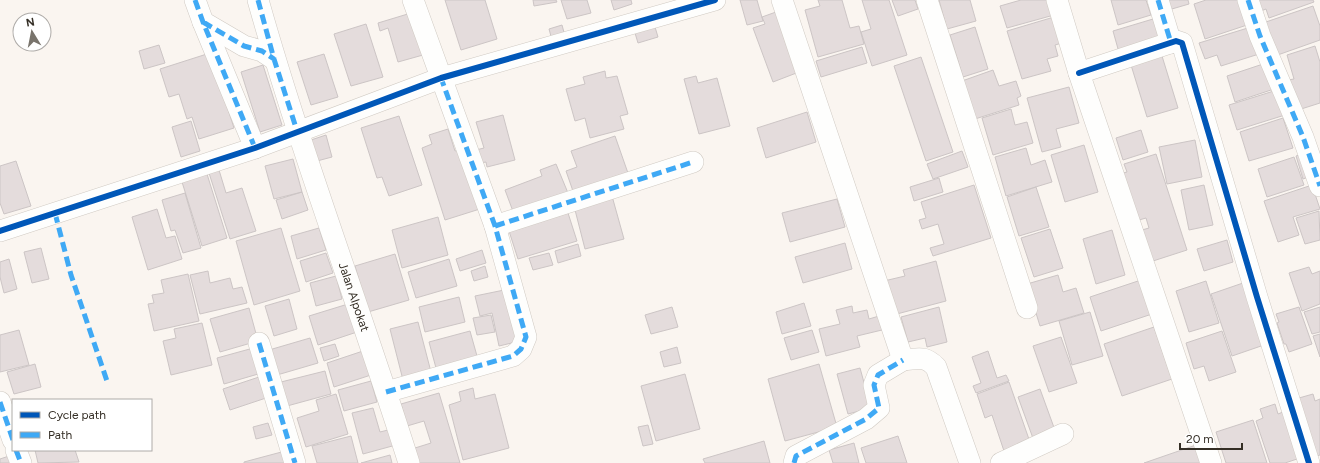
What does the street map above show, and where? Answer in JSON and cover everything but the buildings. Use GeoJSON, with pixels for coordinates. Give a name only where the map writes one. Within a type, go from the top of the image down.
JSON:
{"type":"FeatureCollection","features":[{"type":"Feature","properties":{"kind":"street"},"geometry":{"type":"LineString","coordinates":[[195,0],[255,148]]}},
{"type":"Feature","properties":{"kind":"street","name":"Jalan Alpokat"},"geometry":{"type":"LineString","coordinates":[[258,0],[274,59],[297,131],[409,463]]}},
{"type":"Feature","properties":{"kind":"street"},"geometry":{"type":"LineString","coordinates":[[386,392],[513,356],[521,349],[526,337],[495,226],[413,0]]}},
{"type":"Feature","properties":{"kind":"street"},"geometry":{"type":"LineString","coordinates":[[0,231],[255,148],[442,78],[715,0]]}},
{"type":"Feature","properties":{"kind":"street"},"geometry":{"type":"LineString","coordinates":[[782,0],[903,360]]}},
{"type":"Feature","properties":{"kind":"street"},"geometry":{"type":"LineString","coordinates":[[927,0],[1028,308]]}},
{"type":"Feature","properties":{"kind":"street"},"geometry":{"type":"LineString","coordinates":[[1057,0],[1079,73],[1210,463]]}},
{"type":"Feature","properties":{"kind":"street"},"geometry":{"type":"LineString","coordinates":[[1158,0],[1170,42]]}},
{"type":"Feature","properties":{"kind":"street"},"geometry":{"type":"LineString","coordinates":[[1248,0],[1260,36],[1303,137],[1320,186]]}},
{"type":"Feature","properties":{"kind":"street"},"geometry":{"type":"LineString","coordinates":[[203,22],[244,46],[262,51],[274,59]]}},
{"type":"Feature","properties":{"kind":"street"},"geometry":{"type":"LineString","coordinates":[[1079,73],[1170,42],[1176,41],[1182,43],[1308,463]]}},
{"type":"Feature","properties":{"kind":"street"},"geometry":{"type":"LineString","coordinates":[[495,226],[693,162]]}},
{"type":"Feature","properties":{"kind":"street"},"geometry":{"type":"LineString","coordinates":[[259,343],[295,463]]}},
{"type":"Feature","properties":{"kind":"street"},"geometry":{"type":"LineString","coordinates":[[794,463],[796,456],[866,419],[879,408],[874,385],[878,375],[903,360],[925,358],[936,367],[970,463]]}},
{"type":"Feature","properties":{"kind":"street"},"geometry":{"type":"LineString","coordinates":[[0,402],[12,437]]}},
{"type":"Feature","properties":{"kind":"street"},"geometry":{"type":"LineString","coordinates":[[1001,463],[1063,434]]}},
{"type":"Feature","properties":{"kind":"street"},"geometry":{"type":"LineString","coordinates":[[16,451],[21,463]]}},
{"type":"Feature","properties":{"kind":"marked path"},"geometry":{"type":"LineString","coordinates":[[195,0],[255,148]]}},
{"type":"Feature","properties":{"kind":"marked path"},"geometry":{"type":"LineString","coordinates":[[258,0],[274,59],[297,131]]}},
{"type":"Feature","properties":{"kind":"marked path"},"geometry":{"type":"LineString","coordinates":[[1158,0],[1171,43]]}},
{"type":"Feature","properties":{"kind":"marked path"},"geometry":{"type":"LineString","coordinates":[[1248,0],[1260,36],[1303,137],[1320,186]]}},
{"type":"Feature","properties":{"kind":"marked path"},"geometry":{"type":"LineString","coordinates":[[203,22],[244,46],[262,51],[274,59]]}},
{"type":"Feature","properties":{"kind":"marked path"},"geometry":{"type":"LineString","coordinates":[[386,392],[513,356],[521,349],[526,337],[495,226],[441,78]]}},
{"type":"Feature","properties":{"kind":"marked path"},"geometry":{"type":"LineString","coordinates":[[495,226],[693,162]]}},
{"type":"Feature","properties":{"kind":"marked path"},"geometry":{"type":"LineString","coordinates":[[55,213],[71,275],[107,381]]}},
{"type":"Feature","properties":{"kind":"marked path"},"geometry":{"type":"LineString","coordinates":[[259,343],[295,463]]}},
{"type":"Feature","properties":{"kind":"marked path"},"geometry":{"type":"LineString","coordinates":[[794,463],[796,456],[866,419],[879,408],[874,385],[878,375],[903,360]]}},
{"type":"Feature","properties":{"kind":"marked path"},"geometry":{"type":"LineString","coordinates":[[0,402],[12,437]]}},
{"type":"Feature","properties":{"kind":"marked path"},"geometry":{"type":"LineString","coordinates":[[16,451],[21,463]]}},
{"type":"Feature","properties":{"kind":"cycle path"},"geometry":{"type":"LineString","coordinates":[[0,231],[255,148],[441,78],[715,0]]}},
{"type":"Feature","properties":{"kind":"cycle path"},"geometry":{"type":"LineString","coordinates":[[1079,73],[1176,41],[1182,43],[1257,297],[1309,463]]}}]}
